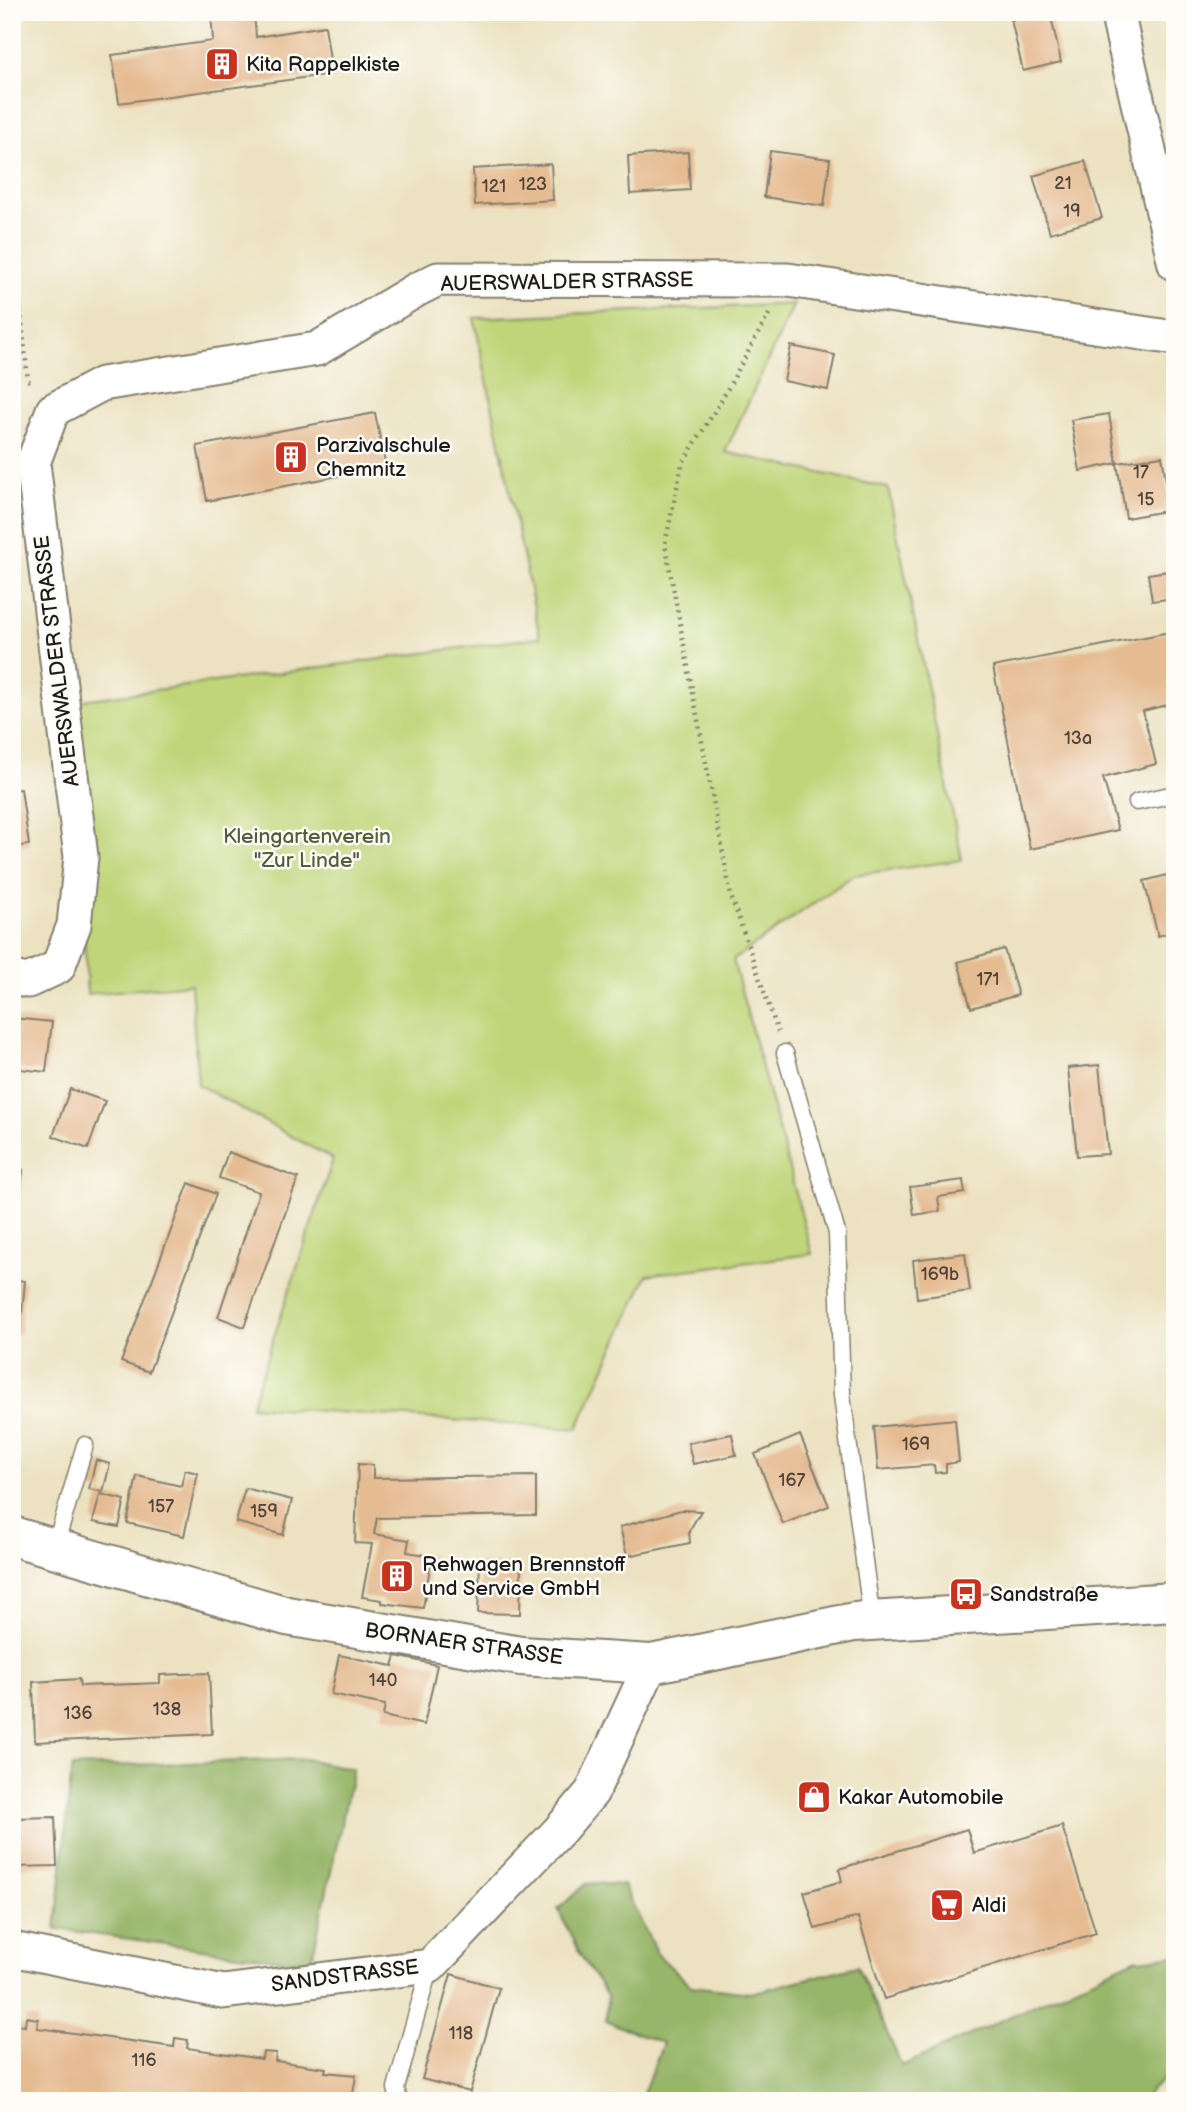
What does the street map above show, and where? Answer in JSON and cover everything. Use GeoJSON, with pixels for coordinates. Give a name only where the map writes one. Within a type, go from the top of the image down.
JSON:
{"type":"FeatureCollection","features":[{"type":"Feature","properties":{"kind":"main road","name":"BORNAER STRASSE"},"geometry":{"type":"LineString","coordinates":[[12,1536],[287,1616],[521,1656],[651,1664],[854,1622],[1175,1602]]}},
{"type":"Feature","properties":{"kind":"street"},"geometry":{"type":"LineString","coordinates":[[1117,12],[1175,264]]}},
{"type":"Feature","properties":{"kind":"street","name":"AUERSWALDER STRASSE"},"geometry":{"type":"LineString","coordinates":[[12,978],[28,981],[58,967],[74,925],[80,857],[33,463],[53,410],[102,384],[317,349],[438,279],[788,280],[1175,338]]}},
{"type":"Feature","properties":{"kind":"street","name":"SANDSTRASSE"},"geometry":{"type":"LineString","coordinates":[[12,1948],[223,1992],[429,1966],[559,1831],[592,1792],[651,1664]]}},
{"type":"Feature","properties":{"kind":"lane"},"geometry":{"type":"LineString","coordinates":[[1137,802],[1175,794]]}},
{"type":"Feature","properties":{"kind":"lane"},"geometry":{"type":"LineString","coordinates":[[785,1053],[837,1233],[842,1395],[872,1621]]}},
{"type":"Feature","properties":{"kind":"lane"},"geometry":{"type":"LineString","coordinates":[[55,1547],[85,1446]]}},
{"type":"Feature","properties":{"kind":"lane"},"geometry":{"type":"LineString","coordinates":[[399,2101],[396,2088],[429,1966]]}},
{"type":"Feature","properties":{"kind":"path"},"geometry":{"type":"LineString","coordinates":[[12,227],[28,380],[53,410]]}},
{"type":"Feature","properties":{"kind":"path"},"geometry":{"type":"LineString","coordinates":[[785,1053],[732,896],[664,544],[682,464],[721,401],[788,280]]}},
{"type":"Feature","properties":{"kind":"green space","name":"Kleingartenverein \"Zur Linde\""},"geometry":{"type":"Polygon","coordinates":[[[794,304],[725,452],[888,488],[962,860],[854,875],[733,960],[812,1254],[647,1275],[577,1429],[251,1406],[333,1159],[198,1085],[191,984],[87,994],[81,857],[62,703],[540,637],[474,318],[794,304]]]}},
{"type":"Feature","properties":{"kind":"green space"},"geometry":{"type":"Polygon","coordinates":[[[305,1759],[353,1769],[311,1964],[56,1929],[72,1767],[305,1759]]]}},
{"type":"Feature","properties":{"kind":"green space"},"geometry":{"type":"Polygon","coordinates":[[[587,1883],[623,1885],[657,1954],[691,1986],[751,1993],[857,1966],[902,2066],[1137,1958],[1141,1960],[1175,1955],[1175,2070],[1149,2092],[1144,2101],[640,2101],[663,2043],[606,2021],[607,1996],[579,1953],[558,1909],[587,1883]]]}},
{"type":"Feature","properties":{"kind":"building","name":"Kita Rappelkiste"},"geometry":{"type":"Polygon","coordinates":[[[211,12],[254,12],[256,37],[325,26],[332,74],[119,103],[112,55],[213,41],[211,12]]]}},
{"type":"Feature","properties":{"kind":"building"},"geometry":{"type":"Polygon","coordinates":[[[1050,12],[1061,62],[1023,71],[1011,20],[1050,12]]]}},
{"type":"Feature","properties":{"kind":"building"},"geometry":{"type":"Polygon","coordinates":[[[770,151],[830,159],[824,206],[764,197],[770,151]]]}},
{"type":"Feature","properties":{"kind":"building"},"geometry":{"type":"Polygon","coordinates":[[[688,152],[690,190],[630,194],[628,156],[688,152]]]}},
{"type":"Feature","properties":{"kind":"building"},"geometry":{"type":"Polygon","coordinates":[[[1085,161],[1102,218],[1050,233],[1033,176],[1085,161]]]}},
{"type":"Feature","properties":{"kind":"building"},"geometry":{"type":"Polygon","coordinates":[[[551,164],[553,200],[475,205],[473,169],[551,164]]]}},
{"type":"Feature","properties":{"kind":"building"},"geometry":{"type":"Polygon","coordinates":[[[791,346],[835,355],[828,390],[784,381],[791,346]]]}},
{"type":"Feature","properties":{"kind":"building","name":"Parzivalschule Chemnitz"},"geometry":{"type":"Polygon","coordinates":[[[375,413],[386,467],[207,501],[197,446],[375,413]]]}},
{"type":"Feature","properties":{"kind":"building"},"geometry":{"type":"Polygon","coordinates":[[[1109,414],[1117,463],[1080,471],[1071,420],[1109,414]]]}},
{"type":"Feature","properties":{"kind":"building"},"geometry":{"type":"Polygon","coordinates":[[[1162,456],[1171,510],[1126,518],[1117,463],[1162,456]]]}},
{"type":"Feature","properties":{"kind":"building"},"geometry":{"type":"Polygon","coordinates":[[[1175,570],[1175,598],[1152,601],[1148,574],[1175,570]]]}},
{"type":"Feature","properties":{"kind":"building"},"geometry":{"type":"Polygon","coordinates":[[[1175,631],[1175,703],[1143,711],[1156,764],[1103,778],[1118,830],[1030,849],[993,667],[1175,631]]]}},
{"type":"Feature","properties":{"kind":"building"},"geometry":{"type":"Polygon","coordinates":[[[21,789],[29,845],[12,847],[12,790],[21,789]]]}},
{"type":"Feature","properties":{"kind":"building"},"geometry":{"type":"Polygon","coordinates":[[[1175,873],[1175,931],[1158,936],[1144,881],[1175,873]]]}},
{"type":"Feature","properties":{"kind":"building"},"geometry":{"type":"Polygon","coordinates":[[[1004,949],[1018,995],[971,1008],[958,962],[1004,949]]]}},
{"type":"Feature","properties":{"kind":"building"},"geometry":{"type":"Polygon","coordinates":[[[12,1018],[52,1022],[46,1072],[12,1068],[12,1018]]]}},
{"type":"Feature","properties":{"kind":"building"},"geometry":{"type":"Polygon","coordinates":[[[1099,1065],[1108,1154],[1077,1156],[1068,1068],[1099,1065]]]}},
{"type":"Feature","properties":{"kind":"building"},"geometry":{"type":"Polygon","coordinates":[[[70,1089],[105,1101],[88,1149],[53,1136],[70,1089]]]}},
{"type":"Feature","properties":{"kind":"building"},"geometry":{"type":"Polygon","coordinates":[[[228,1152],[298,1178],[244,1327],[218,1317],[259,1192],[219,1178],[228,1152]]]}},
{"type":"Feature","properties":{"kind":"building"},"geometry":{"type":"Polygon","coordinates":[[[12,1169],[23,1170],[18,1214],[12,1213],[12,1169]]]}},
{"type":"Feature","properties":{"kind":"building"},"geometry":{"type":"Polygon","coordinates":[[[963,1180],[965,1193],[938,1197],[940,1211],[914,1215],[910,1187],[963,1180]]]}},
{"type":"Feature","properties":{"kind":"building"},"geometry":{"type":"Polygon","coordinates":[[[189,1183],[216,1194],[149,1372],[121,1362],[189,1183]]]}},
{"type":"Feature","properties":{"kind":"building"},"geometry":{"type":"Polygon","coordinates":[[[965,1253],[970,1291],[917,1298],[913,1260],[965,1253]]]}},
{"type":"Feature","properties":{"kind":"building"},"geometry":{"type":"Polygon","coordinates":[[[12,1279],[25,1281],[20,1334],[12,1333],[12,1279]]]}},
{"type":"Feature","properties":{"kind":"building"},"geometry":{"type":"Polygon","coordinates":[[[955,1419],[959,1462],[946,1464],[946,1472],[935,1473],[934,1465],[878,1470],[874,1427],[955,1419]]]}},
{"type":"Feature","properties":{"kind":"building"},"geometry":{"type":"Polygon","coordinates":[[[732,1434],[736,1455],[693,1464],[688,1443],[732,1434]]]}},
{"type":"Feature","properties":{"kind":"building"},"geometry":{"type":"Polygon","coordinates":[[[800,1435],[829,1506],[783,1524],[755,1454],[800,1435]]]}},
{"type":"Feature","properties":{"kind":"building"},"geometry":{"type":"Polygon","coordinates":[[[96,1460],[110,1464],[103,1492],[89,1489],[96,1460]]]}},
{"type":"Feature","properties":{"kind":"building"},"geometry":{"type":"Polygon","coordinates":[[[358,1464],[373,1465],[373,1478],[536,1476],[536,1515],[377,1518],[374,1534],[409,1540],[407,1552],[432,1556],[423,1608],[382,1603],[382,1600],[362,1597],[372,1544],[355,1543],[358,1464]]]}},
{"type":"Feature","properties":{"kind":"building"},"geometry":{"type":"Polygon","coordinates":[[[185,1470],[198,1473],[184,1536],[127,1523],[137,1476],[181,1486],[185,1470]]]}},
{"type":"Feature","properties":{"kind":"building"},"geometry":{"type":"Polygon","coordinates":[[[245,1488],[292,1500],[283,1535],[236,1522],[245,1488]]]}},
{"type":"Feature","properties":{"kind":"building"},"geometry":{"type":"Polygon","coordinates":[[[100,1494],[125,1500],[119,1527],[93,1522],[100,1494]]]}},
{"type":"Feature","properties":{"kind":"building"},"geometry":{"type":"Polygon","coordinates":[[[681,1510],[701,1511],[689,1531],[690,1543],[627,1556],[620,1527],[681,1510]]]}},
{"type":"Feature","properties":{"kind":"building"},"geometry":{"type":"Polygon","coordinates":[[[480,1563],[521,1565],[520,1614],[478,1613],[480,1563]]]}},
{"type":"Feature","properties":{"kind":"building"},"geometry":{"type":"Polygon","coordinates":[[[339,1655],[393,1666],[396,1656],[437,1665],[424,1725],[383,1716],[385,1705],[331,1694],[339,1655]]]}},
{"type":"Feature","properties":{"kind":"building"},"geometry":{"type":"Polygon","coordinates":[[[209,1673],[212,1734],[35,1742],[33,1682],[79,1679],[80,1686],[160,1683],[160,1675],[209,1673]]]}},
{"type":"Feature","properties":{"kind":"building"},"geometry":{"type":"Polygon","coordinates":[[[55,1817],[57,1866],[12,1867],[12,1818],[55,1817]]]}},
{"type":"Feature","properties":{"kind":"building","name":"Aldi"},"geometry":{"type":"Polygon","coordinates":[[[1062,1826],[1096,1933],[884,1999],[858,1917],[815,1929],[804,1892],[842,1881],[839,1869],[967,1829],[974,1853],[1062,1826]]]}},
{"type":"Feature","properties":{"kind":"building"},"geometry":{"type":"Polygon","coordinates":[[[451,1974],[499,1988],[470,2092],[422,2079],[451,1974]]]}},
{"type":"Feature","properties":{"kind":"building"},"geometry":{"type":"Polygon","coordinates":[[[26,2017],[38,2019],[37,2028],[174,2047],[175,2038],[188,2040],[187,2048],[262,2059],[263,2052],[276,2053],[275,2061],[326,2068],[325,2072],[356,2075],[352,2101],[53,2101],[28,2097],[27,2101],[15,2101],[16,2095],[12,2095],[12,2024],[25,2026],[26,2017]]]}},
{"type":"Feature","properties":{"kind":"place","name":"Kita Rappelkiste"},"geometry":{"type":"Point","coordinates":[222,64]}},
{"type":"Feature","properties":{"kind":"place","name":"Parzivalschule Chemnitz"},"geometry":{"type":"Point","coordinates":[291,457]}},
{"type":"Feature","properties":{"kind":"place","name":"Rehwagen Brennstoff und Service GmbH"},"geometry":{"type":"Point","coordinates":[397,1576]}},
{"type":"Feature","properties":{"kind":"place","name":"Sandstraße"},"geometry":{"type":"Point","coordinates":[966,1594]}},
{"type":"Feature","properties":{"kind":"place","name":"Kakar Automobile"},"geometry":{"type":"Point","coordinates":[814,1797]}},
{"type":"Feature","properties":{"kind":"place","name":"Aldi"},"geometry":{"type":"Point","coordinates":[947,1905]}}]}
